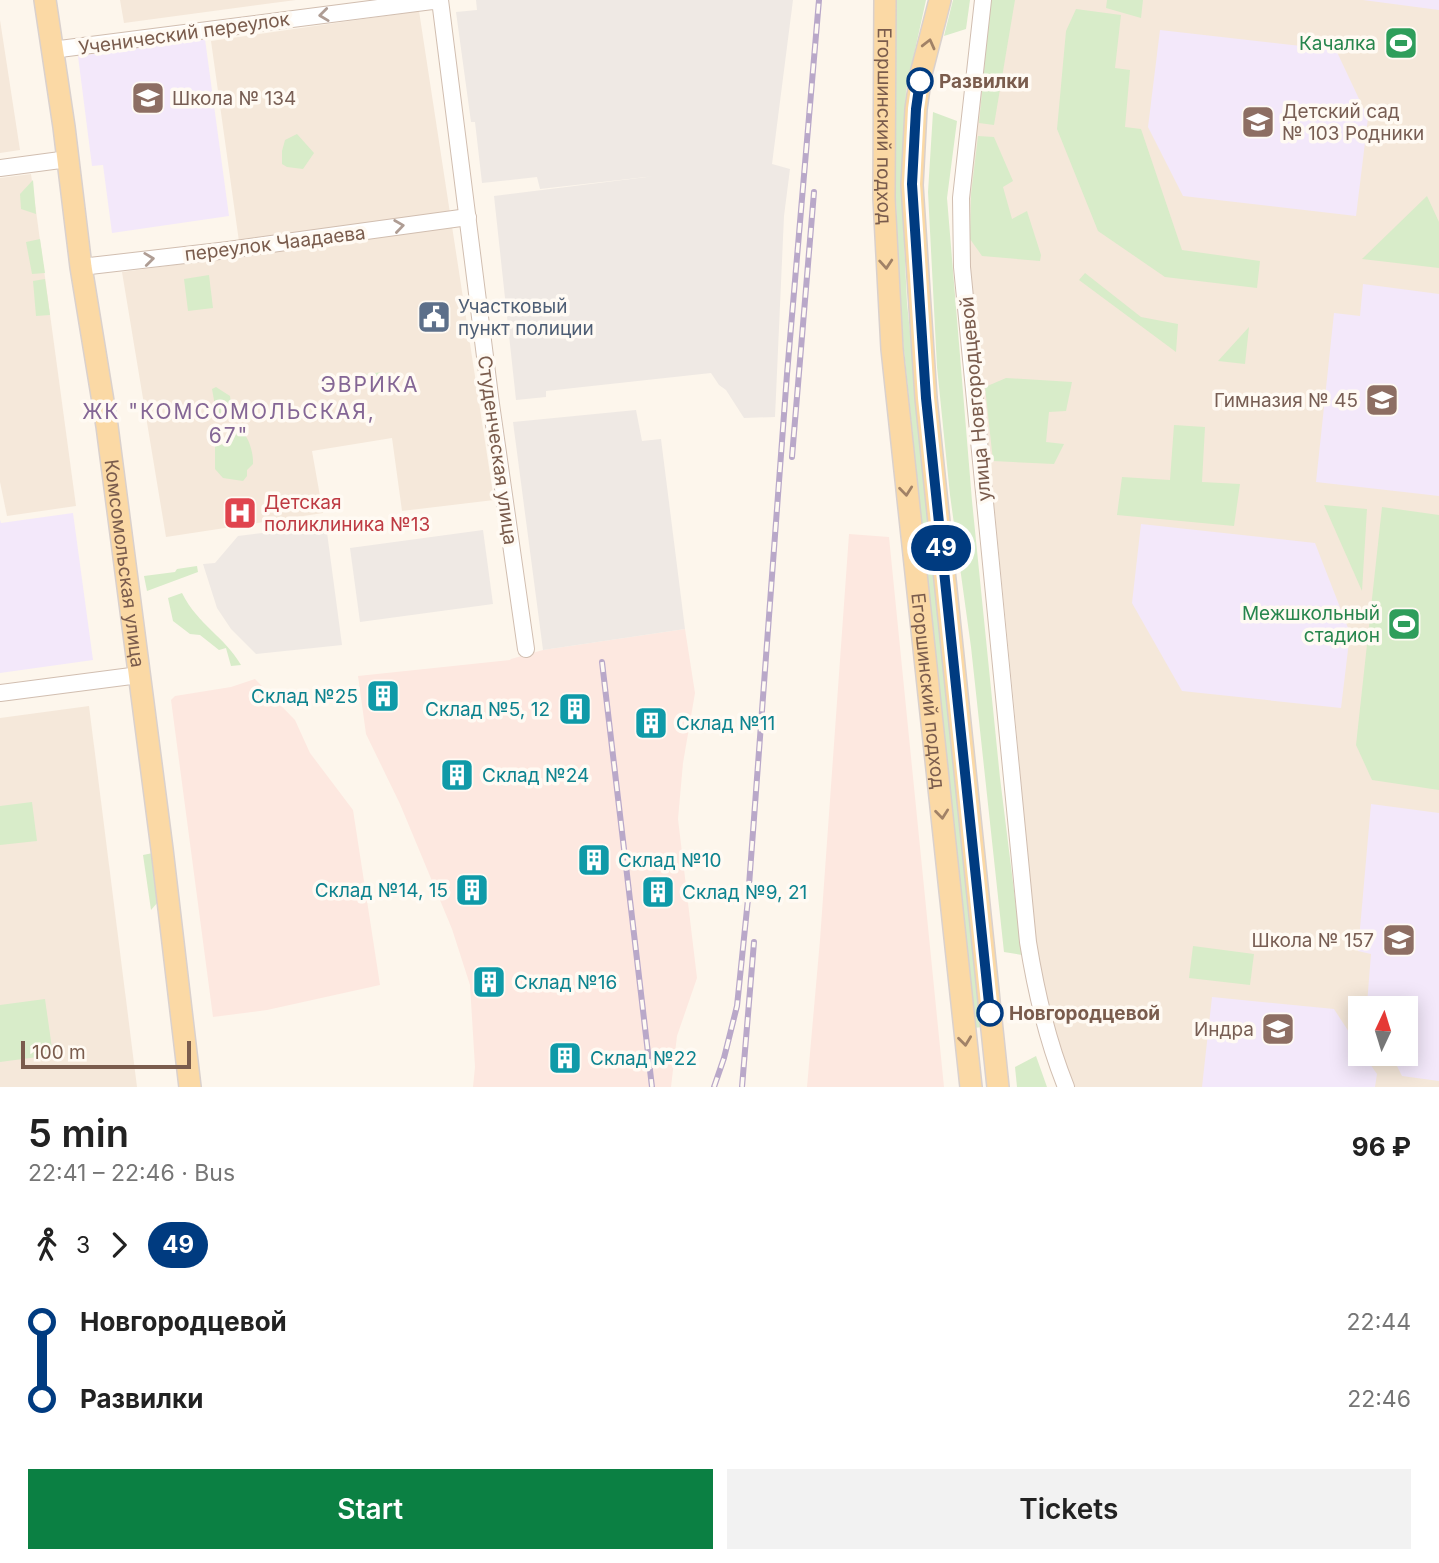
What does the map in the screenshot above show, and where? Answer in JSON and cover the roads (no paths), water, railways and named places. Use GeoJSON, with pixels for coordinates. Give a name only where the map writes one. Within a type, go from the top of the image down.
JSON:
{"type":"FeatureCollection","features":[{"type":"Feature","properties":{"kind":"main road","name":"Комсомольская улица"},"geometry":{"type":"LineString","coordinates":[[45,0],[81,267],[107,426],[190,1087]]}},
{"type":"Feature","properties":{"kind":"main road","name":"Егоршинский подход"},"geometry":{"type":"LineString","coordinates":[[885,0],[884,198],[892,349],[971,1087]]}},
{"type":"Feature","properties":{"kind":"main road","name":"Егоршинский подход"},"geometry":{"type":"LineString","coordinates":[[940,0],[917,97],[912,184],[927,411],[998,1087]]}},
{"type":"Feature","properties":{"kind":"street","name":"Ученический переулок"},"geometry":{"type":"LineString","coordinates":[[52,50],[440,0]]}},
{"type":"Feature","properties":{"kind":"street","name":"Студенческая улица"},"geometry":{"type":"LineString","coordinates":[[440,0],[491,404],[526,649]]}},
{"type":"Feature","properties":{"kind":"street","name":"улица Новгородцевой"},"geometry":{"type":"LineString","coordinates":[[983,0],[961,198],[962,267],[1028,942],[1040,1009],[1066,1087]]}},
{"type":"Feature","properties":{"kind":"street"},"geometry":{"type":"LineString","coordinates":[[0,168],[68,159]]}},
{"type":"Feature","properties":{"kind":"street","name":"переулок Чаадаева"},"geometry":{"type":"LineString","coordinates":[[81,267],[468,217]]}},
{"type":"Feature","properties":{"kind":"street"},"geometry":{"type":"LineString","coordinates":[[0,693],[139,675]]}},
{"type":"Feature","properties":{"kind":"railway"},"geometry":{"type":"LineString","coordinates":[[714,1087],[737,1006],[748,899],[787,374],[819,0]]}},
{"type":"Feature","properties":{"kind":"railway"},"geometry":{"type":"LineString","coordinates":[[792,457],[814,192]]}},
{"type":"Feature","properties":{"kind":"railway"},"geometry":{"type":"LineString","coordinates":[[602,662],[652,1087]]}},
{"type":"Feature","properties":{"kind":"railway"},"geometry":{"type":"LineString","coordinates":[[742,1087],[754,942]]}},
{"type":"Feature","properties":{"kind":"place","name":"Качалка"},"geometry":{"type":"Point","coordinates":[1401,43]}},
{"type":"Feature","properties":{"kind":"place","name":"Развилки"},"geometry":{"type":"Point","coordinates":[920,81]}},
{"type":"Feature","properties":{"kind":"place","name":"Школа № 134"},"geometry":{"type":"Point","coordinates":[148,98]}},
{"type":"Feature","properties":{"kind":"place","name":"Детский сад № 103 Родники"},"geometry":{"type":"Point","coordinates":[1258,122]}},
{"type":"Feature","properties":{"kind":"place","name":"Участковый пункт полиции"},"geometry":{"type":"Point","coordinates":[434,317]}},
{"type":"Feature","properties":{"kind":"place","name":"Гимназия № 45"},"geometry":{"type":"Point","coordinates":[1382,400]}},
{"type":"Feature","properties":{"kind":"place","name":"Детская поликлиника №13"},"geometry":{"type":"Point","coordinates":[240,513]}},
{"type":"Feature","properties":{"kind":"place","name":"Межшкольный стадион"},"geometry":{"type":"Point","coordinates":[1404,624]}},
{"type":"Feature","properties":{"kind":"place","name":"Склад №25"},"geometry":{"type":"Point","coordinates":[383,696]}},
{"type":"Feature","properties":{"kind":"place","name":"Склад №5, 12"},"geometry":{"type":"Point","coordinates":[575,709]}},
{"type":"Feature","properties":{"kind":"place","name":"Склад №11"},"geometry":{"type":"Point","coordinates":[651,723]}},
{"type":"Feature","properties":{"kind":"place","name":"Склад №24"},"geometry":{"type":"Point","coordinates":[457,775]}},
{"type":"Feature","properties":{"kind":"place","name":"Склад №10"},"geometry":{"type":"Point","coordinates":[594,860]}},
{"type":"Feature","properties":{"kind":"place","name":"Склад №14, 15"},"geometry":{"type":"Point","coordinates":[472,890]}},
{"type":"Feature","properties":{"kind":"place","name":"Склад №9, 21"},"geometry":{"type":"Point","coordinates":[658,892]}},
{"type":"Feature","properties":{"kind":"place","name":"Школа № 157"},"geometry":{"type":"Point","coordinates":[1399,940]}},
{"type":"Feature","properties":{"kind":"place","name":"Склад №16"},"geometry":{"type":"Point","coordinates":[489,982]}},
{"type":"Feature","properties":{"kind":"place","name":"Новгородцевой"},"geometry":{"type":"Point","coordinates":[990,1013]}},
{"type":"Feature","properties":{"kind":"place","name":"Индра"},"geometry":{"type":"Point","coordinates":[1278,1029]}},
{"type":"Feature","properties":{"kind":"place","name":"Склад №22"},"geometry":{"type":"Point","coordinates":[565,1058]}},
{"type":"Feature","properties":{"kind":"district","name":"ЭВРИКА"},"geometry":{"type":"Point","coordinates":[370,385]}},
{"type":"Feature","properties":{"kind":"district","name":"ЖК \"КОМСОМОЛЬСКАЯ, 67\""},"geometry":{"type":"Point","coordinates":[229,424]}}]}
